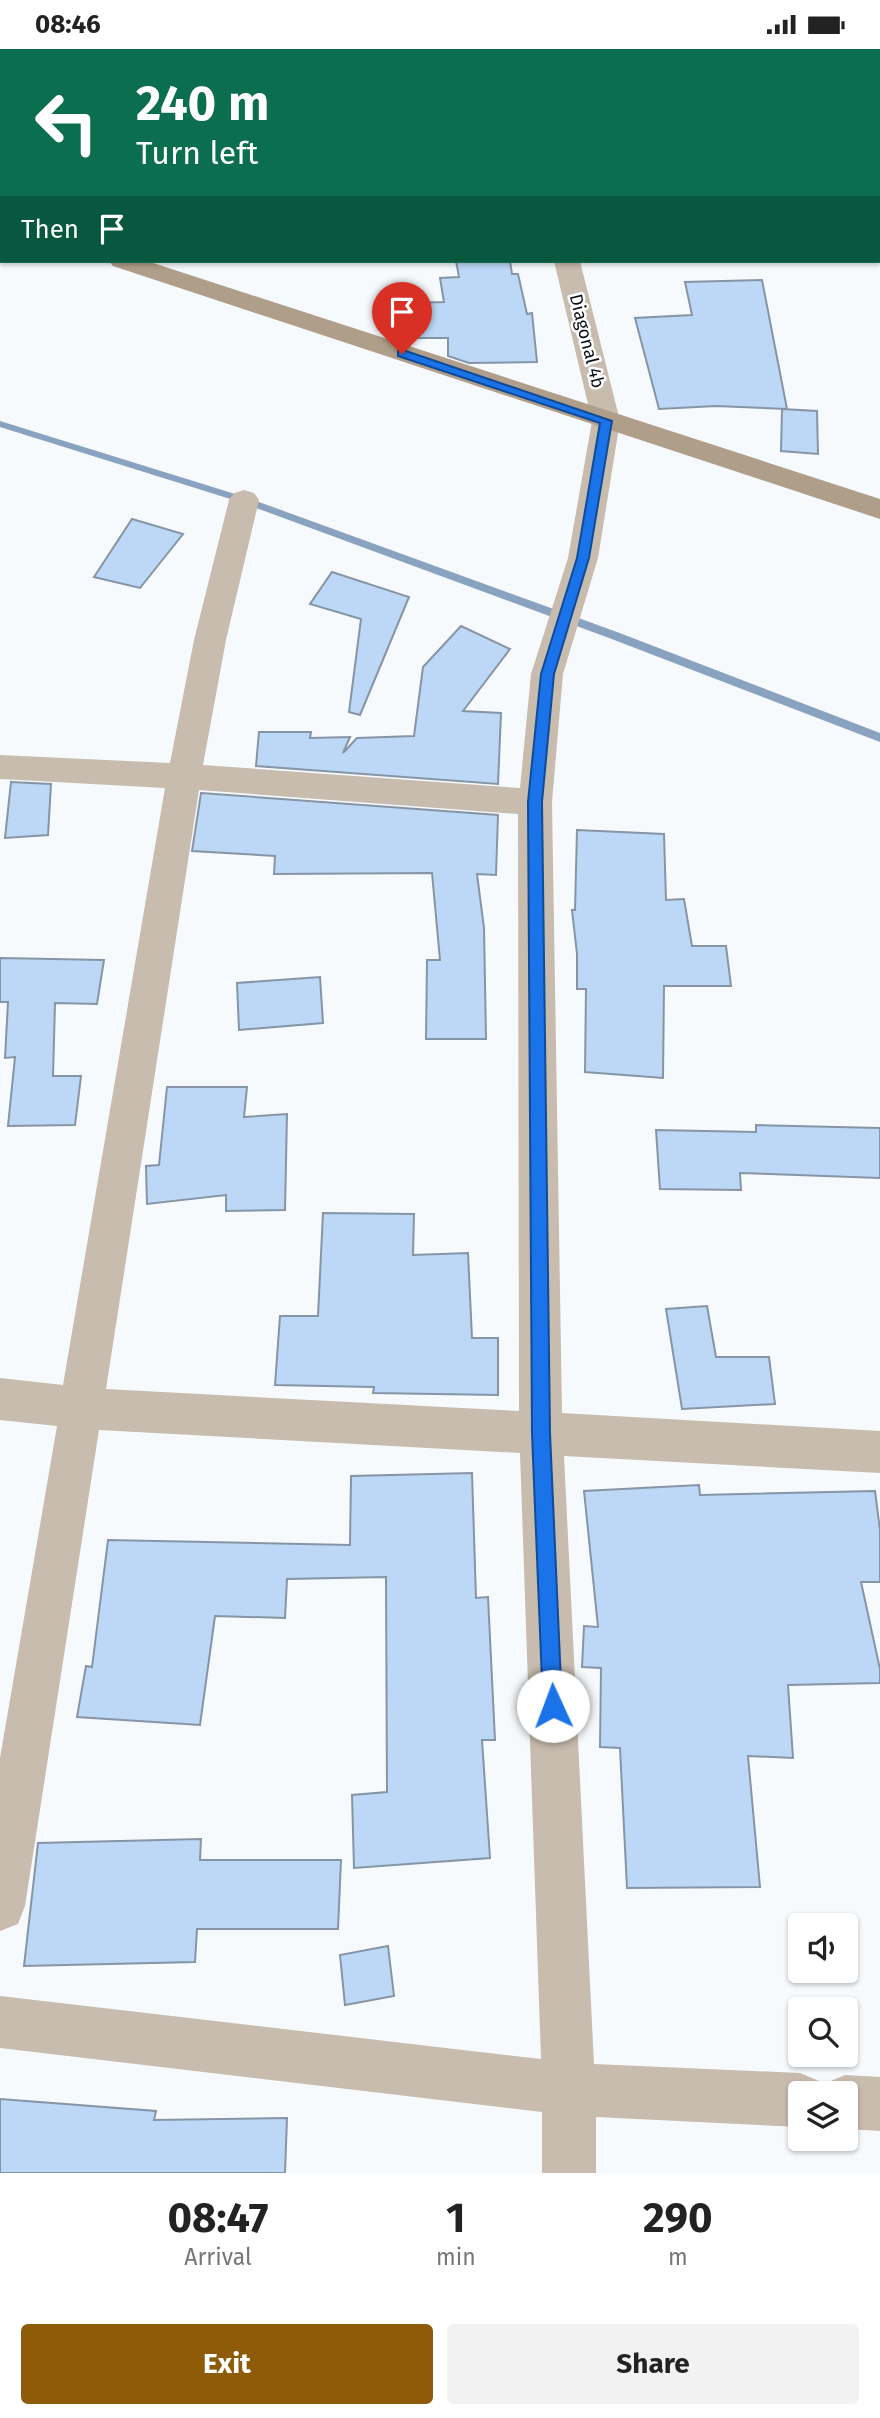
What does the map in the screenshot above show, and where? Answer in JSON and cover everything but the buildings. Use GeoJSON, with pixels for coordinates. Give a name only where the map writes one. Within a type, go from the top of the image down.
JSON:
{"type":"FeatureCollection","features":[{"type":"Feature","properties":{"kind":"street"},"geometry":{"type":"LineString","coordinates":[[128,263],[880,509]]}},
{"type":"Feature","properties":{"kind":"street","name":"Diagonal 4b"},"geometry":{"type":"LineString","coordinates":[[567,263],[606,421]]}},
{"type":"Feature","properties":{"kind":"street"},"geometry":{"type":"LineString","coordinates":[[569,2173],[569,2089],[541,1433],[535,802],[547,674],[583,558],[606,421]]}},
{"type":"Feature","properties":{"kind":"street"},"geometry":{"type":"LineString","coordinates":[[0,1906],[184,776],[210,640],[244,500]]}},
{"type":"Feature","properties":{"kind":"street"},"geometry":{"type":"LineString","coordinates":[[0,767],[184,776],[535,802]]}},
{"type":"Feature","properties":{"kind":"street"},"geometry":{"type":"LineString","coordinates":[[0,1399],[81,1408],[880,1452]]}},
{"type":"Feature","properties":{"kind":"street"},"geometry":{"type":"LineString","coordinates":[[0,2022],[569,2089],[788,2099]]}},
{"type":"Feature","properties":{"kind":"street"},"geometry":{"type":"LineString","coordinates":[[858,2103],[880,2104]]}},
{"type":"Feature","properties":{"kind":"waterway"},"geometry":{"type":"LineString","coordinates":[[0,424],[244,500],[613,635],[880,738]]}},
{"type":"Feature","properties":{"kind":"route"},"geometry":{"type":"LineString","coordinates":[[402,354],[606,421],[583,558],[547,674],[535,802],[541,1433],[553,1706]]}}]}
